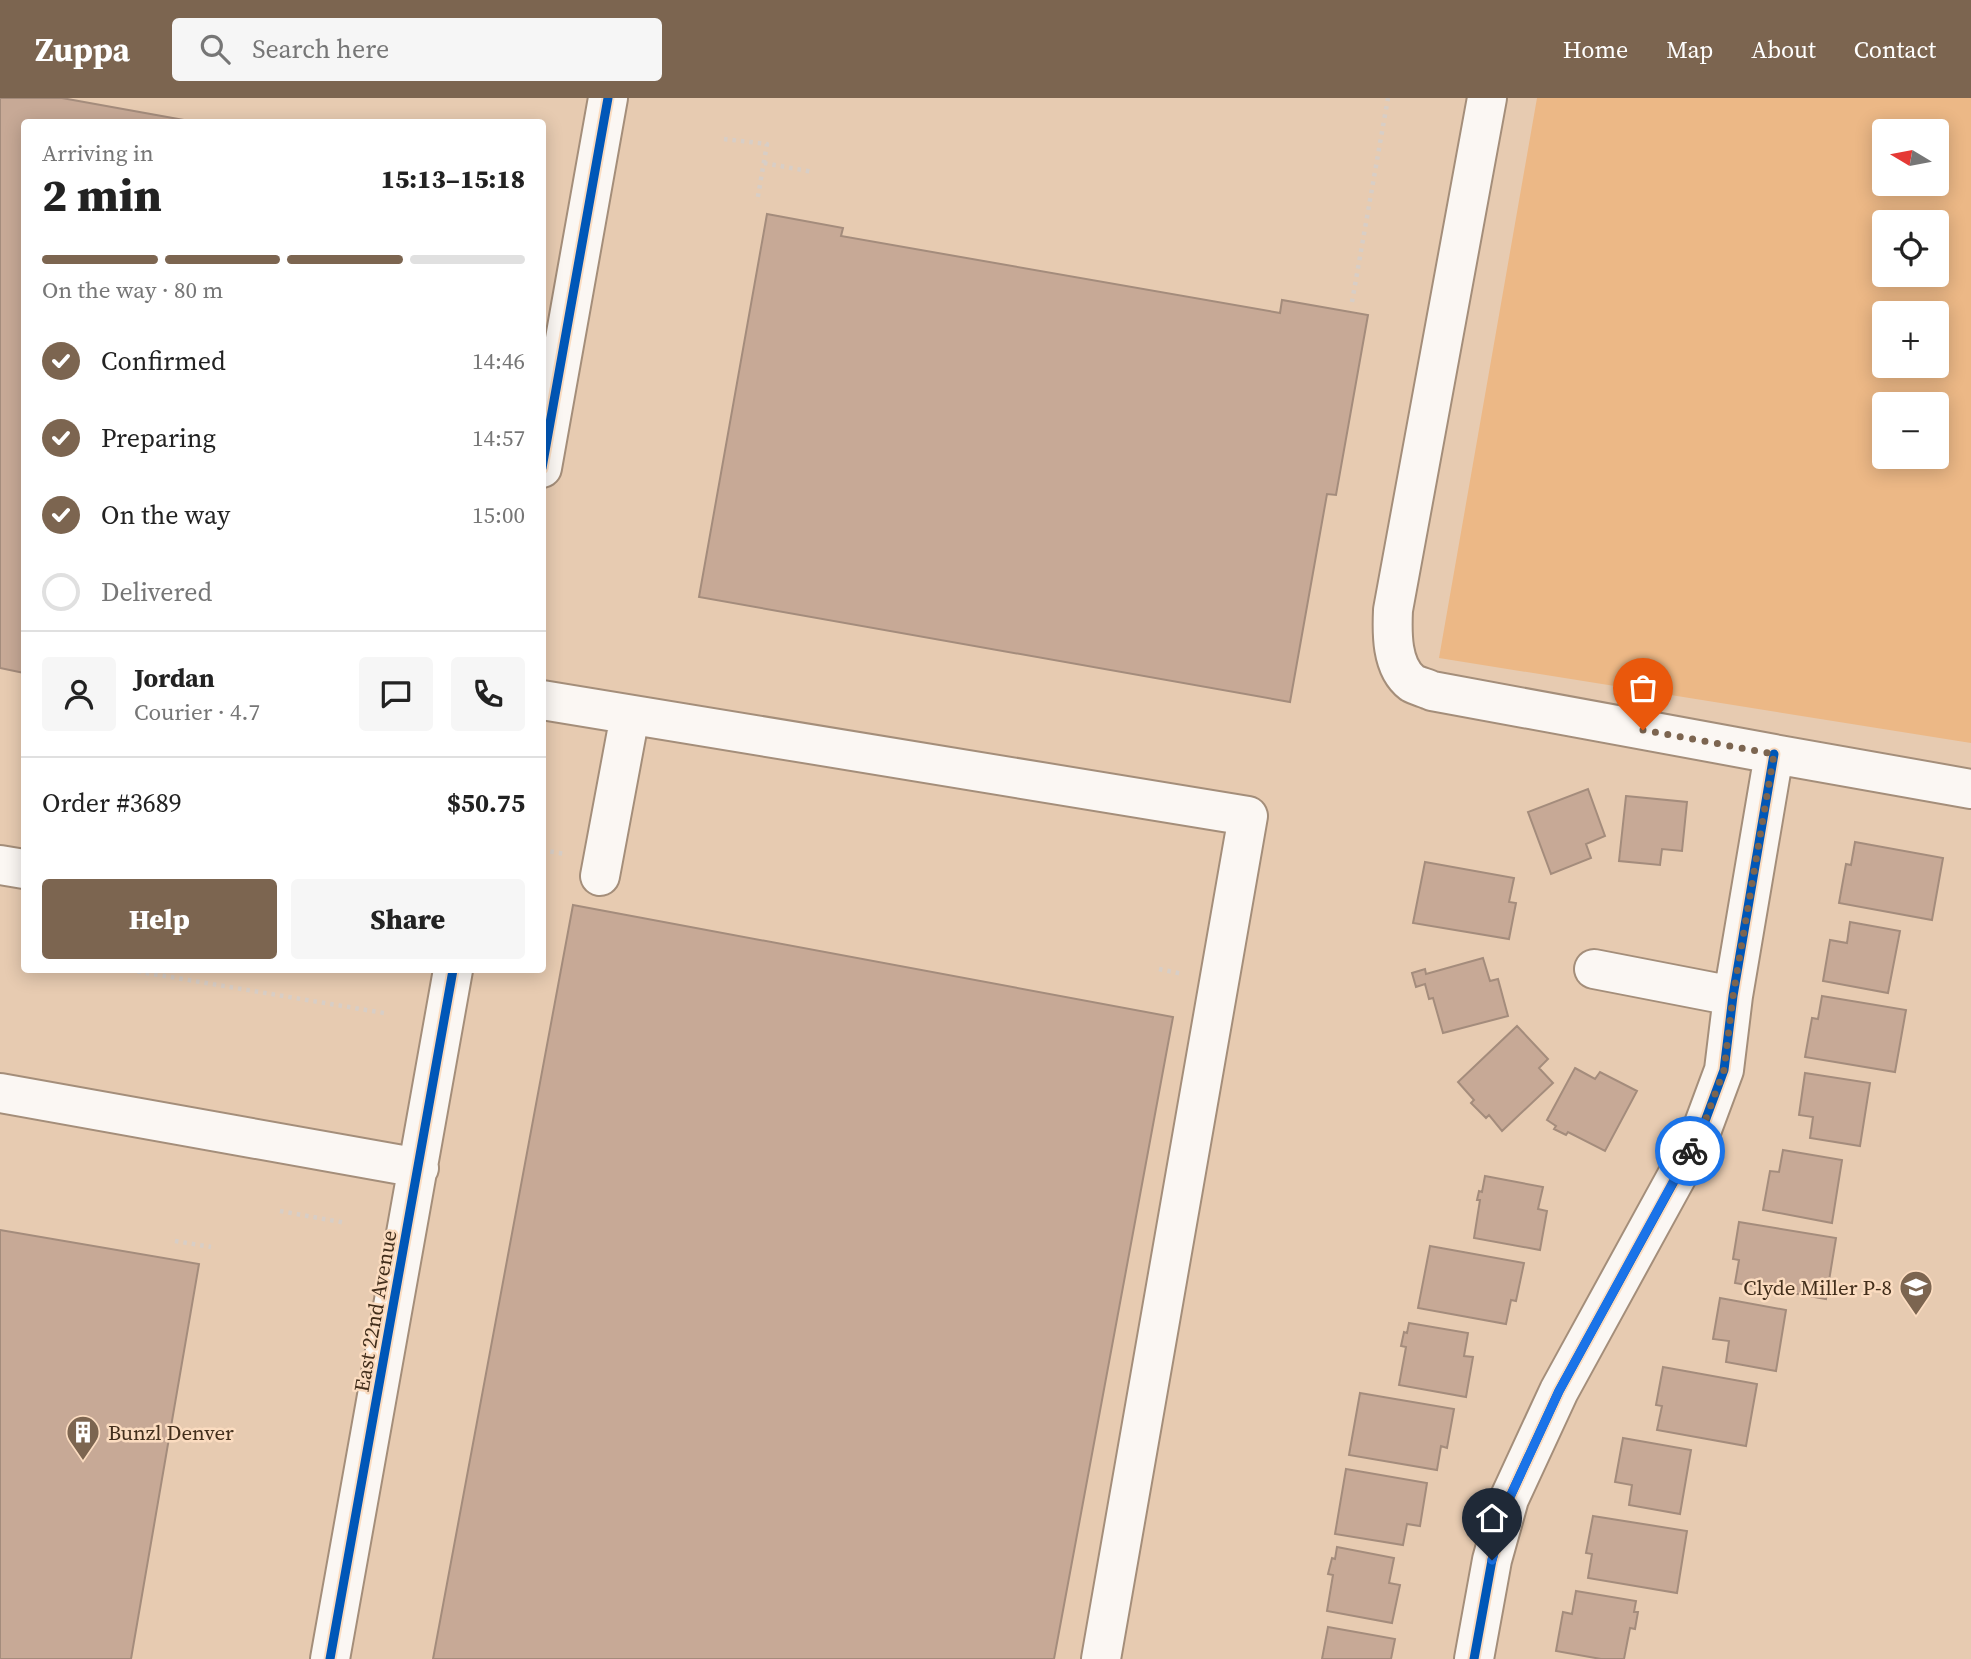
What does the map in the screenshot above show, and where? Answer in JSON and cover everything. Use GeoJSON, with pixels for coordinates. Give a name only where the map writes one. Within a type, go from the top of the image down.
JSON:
{"type":"FeatureCollection","features":[{"type":"Feature","properties":{"kind":"street"},"geometry":{"type":"LineString","coordinates":[[546,446],[608,98]]}},
{"type":"Feature","properties":{"kind":"street"},"geometry":{"type":"LineString","coordinates":[[1487,98],[1393,610],[1392,635],[1402,670],[1412,683],[1432,691],[1971,789]]}},
{"type":"Feature","properties":{"kind":"street"},"geometry":{"type":"LineString","coordinates":[[546,701],[1248,816],[1101,1659]]}},
{"type":"Feature","properties":{"kind":"street"},"geometry":{"type":"LineString","coordinates":[[600,876],[630,715]]}},
{"type":"Feature","properties":{"kind":"street"},"geometry":{"type":"LineString","coordinates":[[1474,1659],[1492,1560],[1509,1499],[1559,1391],[1701,1132],[1724,1070],[1733,996],[1774,754]]}},
{"type":"Feature","properties":{"kind":"street"},"geometry":{"type":"LineString","coordinates":[[0,865],[21,868]]}},
{"type":"Feature","properties":{"kind":"street"},"geometry":{"type":"LineString","coordinates":[[1594,969],[1733,996]]}},
{"type":"Feature","properties":{"kind":"street","name":"East 22nd Avenue"},"geometry":{"type":"LineString","coordinates":[[330,1659],[452,973]]}},
{"type":"Feature","properties":{"kind":"street"},"geometry":{"type":"LineString","coordinates":[[0,1093],[419,1168]]}},
{"type":"Feature","properties":{"kind":"path"},"geometry":{"type":"LineString","coordinates":[[1352,302],[1388,98]]}},
{"type":"Feature","properties":{"kind":"path"},"geometry":{"type":"LineString","coordinates":[[724,139],[767,144],[757,202]]}},
{"type":"Feature","properties":{"kind":"path"},"geometry":{"type":"LineString","coordinates":[[764,163],[813,172]]}},
{"type":"Feature","properties":{"kind":"path"},"geometry":{"type":"LineString","coordinates":[[546,851],[567,854]]}},
{"type":"Feature","properties":{"kind":"path"},"geometry":{"type":"LineString","coordinates":[[147,973],[384,1013]]}},
{"type":"Feature","properties":{"kind":"path"},"geometry":{"type":"LineString","coordinates":[[279,1211],[346,1223]]}},
{"type":"Feature","properties":{"kind":"path"},"geometry":{"type":"LineString","coordinates":[[175,1241],[211,1247]]}},
{"type":"Feature","properties":{"kind":"shaded area"},"geometry":{"type":"Polygon","coordinates":[[[1537,98],[1971,98],[1971,743],[1439,658],[1537,98]]]}},
{"type":"Feature","properties":{"kind":"building"},"geometry":{"type":"Polygon","coordinates":[[[0,98],[62,98],[178,119],[21,119],[21,672],[0,668],[0,98]]]}},
{"type":"Feature","properties":{"kind":"building"},"geometry":{"type":"Polygon","coordinates":[[[767,214],[843,228],[841,236],[1280,313],[1282,300],[1368,315],[1336,495],[1327,494],[1290,702],[699,597],[767,214]]]}},
{"type":"Feature","properties":{"kind":"building"},"geometry":{"type":"Polygon","coordinates":[[[1588,789],[1605,836],[1586,844],[1591,858],[1551,874],[1528,812],[1588,789]]]}},
{"type":"Feature","properties":{"kind":"building"},"geometry":{"type":"Polygon","coordinates":[[[1626,796],[1687,802],[1682,851],[1662,849],[1660,865],[1619,861],[1626,796]]]}},
{"type":"Feature","properties":{"kind":"building"},"geometry":{"type":"Polygon","coordinates":[[[1855,842],[1943,858],[1932,920],[1839,903],[1846,864],[1851,865],[1855,842]]]}},
{"type":"Feature","properties":{"kind":"building"},"geometry":{"type":"Polygon","coordinates":[[[1425,862],[1514,878],[1509,902],[1516,903],[1509,939],[1413,923],[1425,862]]]}},
{"type":"Feature","properties":{"kind":"building"},"geometry":{"type":"Polygon","coordinates":[[[573,905],[1173,1017],[1054,1659],[433,1659],[573,905]]]}},
{"type":"Feature","properties":{"kind":"building"},"geometry":{"type":"Polygon","coordinates":[[[1850,922],[1900,931],[1888,993],[1823,981],[1830,940],[1847,943],[1850,922]]]}},
{"type":"Feature","properties":{"kind":"building"},"geometry":{"type":"Polygon","coordinates":[[[1483,958],[1490,981],[1498,979],[1508,1016],[1443,1033],[1433,998],[1429,999],[1425,984],[1416,987],[1412,973],[1425,969],[1426,974],[1483,958]]]}},
{"type":"Feature","properties":{"kind":"building"},"geometry":{"type":"Polygon","coordinates":[[[1822,996],[1906,1010],[1895,1072],[1805,1057],[1812,1018],[1818,1019],[1822,996]]]}},
{"type":"Feature","properties":{"kind":"building"},"geometry":{"type":"Polygon","coordinates":[[[1517,1026],[1548,1059],[1539,1068],[1553,1083],[1502,1131],[1489,1115],[1486,1118],[1471,1103],[1474,1100],[1458,1082],[1517,1026]]]}},
{"type":"Feature","properties":{"kind":"building"},"geometry":{"type":"Polygon","coordinates":[[[1575,1068],[1595,1079],[1600,1072],[1637,1091],[1605,1151],[1568,1132],[1566,1135],[1554,1129],[1556,1126],[1547,1120],[1575,1068]]]}},
{"type":"Feature","properties":{"kind":"building"},"geometry":{"type":"Polygon","coordinates":[[[1805,1073],[1870,1083],[1860,1146],[1810,1138],[1813,1117],[1799,1115],[1805,1073]]]}},
{"type":"Feature","properties":{"kind":"building"},"geometry":{"type":"Polygon","coordinates":[[[1783,1150],[1842,1160],[1832,1223],[1763,1210],[1770,1171],[1779,1172],[1783,1150]]]}},
{"type":"Feature","properties":{"kind":"building"},"geometry":{"type":"Polygon","coordinates":[[[1485,1176],[1543,1187],[1538,1209],[1547,1211],[1540,1250],[1474,1238],[1480,1200],[1477,1200],[1479,1191],[1482,1192],[1485,1176]]]}},
{"type":"Feature","properties":{"kind":"building"},"geometry":{"type":"Polygon","coordinates":[[[1739,1222],[1836,1238],[1826,1299],[1735,1283],[1739,1260],[1733,1259],[1739,1222]]]}},
{"type":"Feature","properties":{"kind":"building","name":"Bunzl Denver"},"geometry":{"type":"Polygon","coordinates":[[[0,1230],[199,1264],[131,1659],[0,1659],[0,1230]]]}},
{"type":"Feature","properties":{"kind":"building"},"geometry":{"type":"Polygon","coordinates":[[[1430,1246],[1524,1263],[1516,1301],[1511,1300],[1506,1324],[1418,1308],[1430,1246]]]}},
{"type":"Feature","properties":{"kind":"building"},"geometry":{"type":"Polygon","coordinates":[[[1720,1298],[1786,1310],[1776,1371],[1726,1362],[1729,1341],[1713,1339],[1720,1298]]]}},
{"type":"Feature","properties":{"kind":"building"},"geometry":{"type":"Polygon","coordinates":[[[1409,1323],[1468,1333],[1464,1356],[1473,1357],[1466,1397],[1399,1385],[1406,1347],[1401,1346],[1409,1323]]]}},
{"type":"Feature","properties":{"kind":"building"},"geometry":{"type":"Polygon","coordinates":[[[1663,1367],[1757,1384],[1746,1446],[1657,1430],[1662,1406],[1656,1405],[1663,1367]]]}},
{"type":"Feature","properties":{"kind":"building"},"geometry":{"type":"Polygon","coordinates":[[[1360,1393],[1454,1409],[1447,1448],[1441,1446],[1437,1470],[1349,1455],[1360,1393]]]}},
{"type":"Feature","properties":{"kind":"building"},"geometry":{"type":"Polygon","coordinates":[[[1623,1438],[1691,1450],[1680,1514],[1629,1505],[1632,1485],[1615,1482],[1623,1438]]]}},
{"type":"Feature","properties":{"kind":"building"},"geometry":{"type":"Polygon","coordinates":[[[1346,1469],[1427,1483],[1420,1526],[1407,1524],[1403,1545],[1335,1534],[1346,1469]]]}},
{"type":"Feature","properties":{"kind":"building"},"geometry":{"type":"Polygon","coordinates":[[[1593,1516],[1687,1531],[1677,1593],[1588,1578],[1592,1554],[1586,1553],[1593,1516]]]}},
{"type":"Feature","properties":{"kind":"building"},"geometry":{"type":"Polygon","coordinates":[[[1337,1547],[1394,1558],[1389,1583],[1400,1585],[1392,1623],[1327,1611],[1333,1575],[1328,1574],[1337,1547]]]}},
{"type":"Feature","properties":{"kind":"building"},"geometry":{"type":"Polygon","coordinates":[[[1576,1591],[1636,1601],[1634,1612],[1638,1612],[1635,1629],[1630,1628],[1624,1659],[1601,1659],[1556,1651],[1563,1612],[1572,1614],[1576,1591]]]}},
{"type":"Feature","properties":{"kind":"building"},"geometry":{"type":"Polygon","coordinates":[[[1328,1627],[1395,1639],[1391,1659],[1322,1659],[1328,1627]]]}},
{"type":"Feature","properties":{"kind":"cycle path"},"geometry":{"type":"LineString","coordinates":[[546,446],[608,98]]}},
{"type":"Feature","properties":{"kind":"cycle path"},"geometry":{"type":"LineString","coordinates":[[1474,1659],[1492,1560],[1509,1499],[1559,1391],[1701,1132],[1724,1070],[1733,996],[1774,754]]}},
{"type":"Feature","properties":{"kind":"cycle path"},"geometry":{"type":"LineString","coordinates":[[330,1659],[452,973]]}},
{"type":"Feature","properties":{"kind":"way so far"},"geometry":{"type":"LineString","coordinates":[[1643,730],[1774,754],[1733,996],[1724,1070],[1701,1132],[1690,1151]]}},
{"type":"Feature","properties":{"kind":"place","name":"Clyde Miller P-8"},"geometry":{"type":"Point","coordinates":[1916,1317]}},
{"type":"Feature","properties":{"kind":"place","name":"Bunzl Denver"},"geometry":{"type":"Point","coordinates":[83,1462]}},
{"type":"Feature","properties":{"kind":"route"},"geometry":{"type":"LineString","coordinates":[[1492,1560],[1509,1499],[1559,1391],[1690,1151]]}}]}
